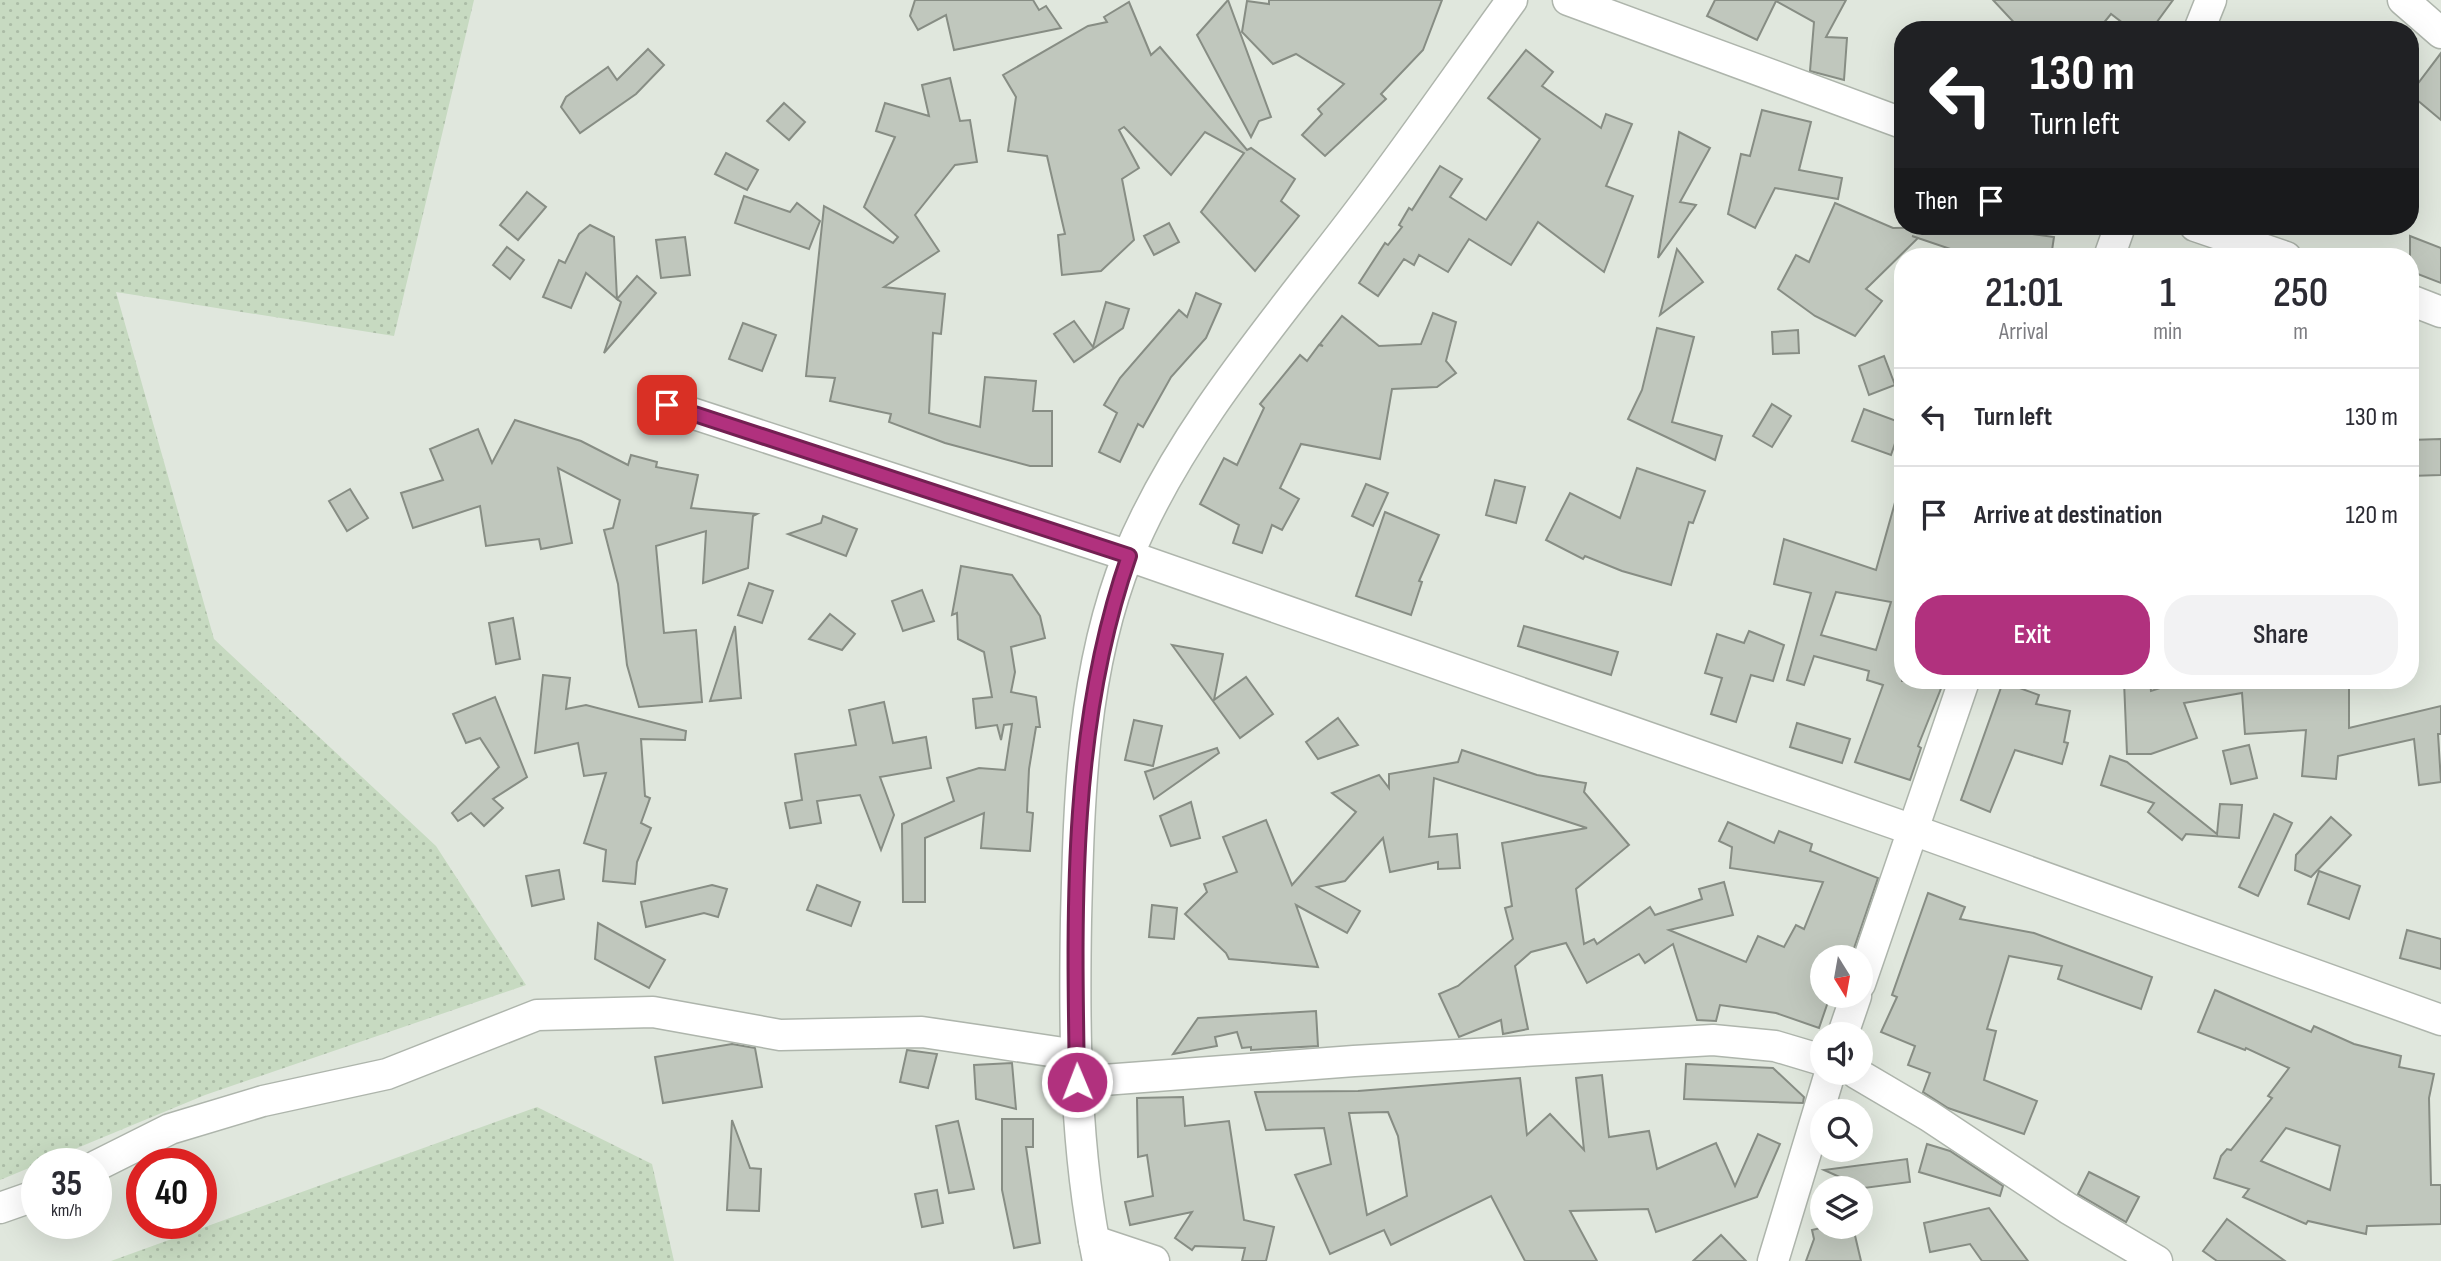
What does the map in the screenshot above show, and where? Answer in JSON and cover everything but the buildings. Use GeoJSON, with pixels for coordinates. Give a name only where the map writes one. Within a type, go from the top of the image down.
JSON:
{"type":"FeatureCollection","features":[{"type":"Feature","properties":{"kind":"street"},"geometry":{"type":"LineString","coordinates":[[1154,1261],[1096,1251],[1077,1068],[1078,827],[1090,709],[1111,609],[1129,556],[1170,472],[1207,415],[1512,0]]}},
{"type":"Feature","properties":{"kind":"street"},"geometry":{"type":"LineString","coordinates":[[1568,0],[1894,120]]}},
{"type":"Feature","properties":{"kind":"street"},"geometry":{"type":"LineString","coordinates":[[2203,21],[2211,0]]}},
{"type":"Feature","properties":{"kind":"street"},"geometry":{"type":"LineString","coordinates":[[2403,0],[2441,33]]}},
{"type":"Feature","properties":{"kind":"street"},"geometry":{"type":"LineString","coordinates":[[2221,235],[2260,248]]}},
{"type":"Feature","properties":{"kind":"street"},"geometry":{"type":"LineString","coordinates":[[2419,303],[2441,312]]}},
{"type":"Feature","properties":{"kind":"street"},"geometry":{"type":"LineString","coordinates":[[667,405],[1129,556],[1913,830],[2441,1020]]}},
{"type":"Feature","properties":{"kind":"street"},"geometry":{"type":"LineString","coordinates":[[1873,947],[1961,689]]}},
{"type":"Feature","properties":{"kind":"street"},"geometry":{"type":"LineString","coordinates":[[112,1158],[170,1129],[263,1101],[387,1074],[537,1015],[653,1012],[780,1035],[922,1032],[1077,1068],[1354,1061],[1713,1040],[1775,1046],[1810,1056]]}},
{"type":"Feature","properties":{"kind":"street"},"geometry":{"type":"LineString","coordinates":[[1873,1083],[1929,1116],[2069,1209],[2158,1261]]}},
{"type":"Feature","properties":{"kind":"street"},"geometry":{"type":"LineString","coordinates":[[1773,1261],[1826,1085]]}},
{"type":"Feature","properties":{"kind":"street"},"geometry":{"type":"LineString","coordinates":[[0,1208],[21,1201]]}},
{"type":"Feature","properties":{"kind":"green space"},"geometry":{"type":"Polygon","coordinates":[[[0,0],[474,0],[394,336],[116,292],[214,639],[436,846],[526,985],[205,1095],[77,1148],[21,1148],[21,1171],[0,1180],[0,0]]]}},
{"type":"Feature","properties":{"kind":"green space"},"geometry":{"type":"Polygon","coordinates":[[[537,1107],[652,1164],[674,1261],[111,1261],[172,1239],[217,1239],[217,1223],[537,1107]]]}},
{"type":"Feature","properties":{"kind":"route"},"geometry":{"type":"LineString","coordinates":[[667,405],[1129,556],[1111,609],[1091,696],[1088,722],[1078,827],[1075,1005],[1077,1082]]}}]}
